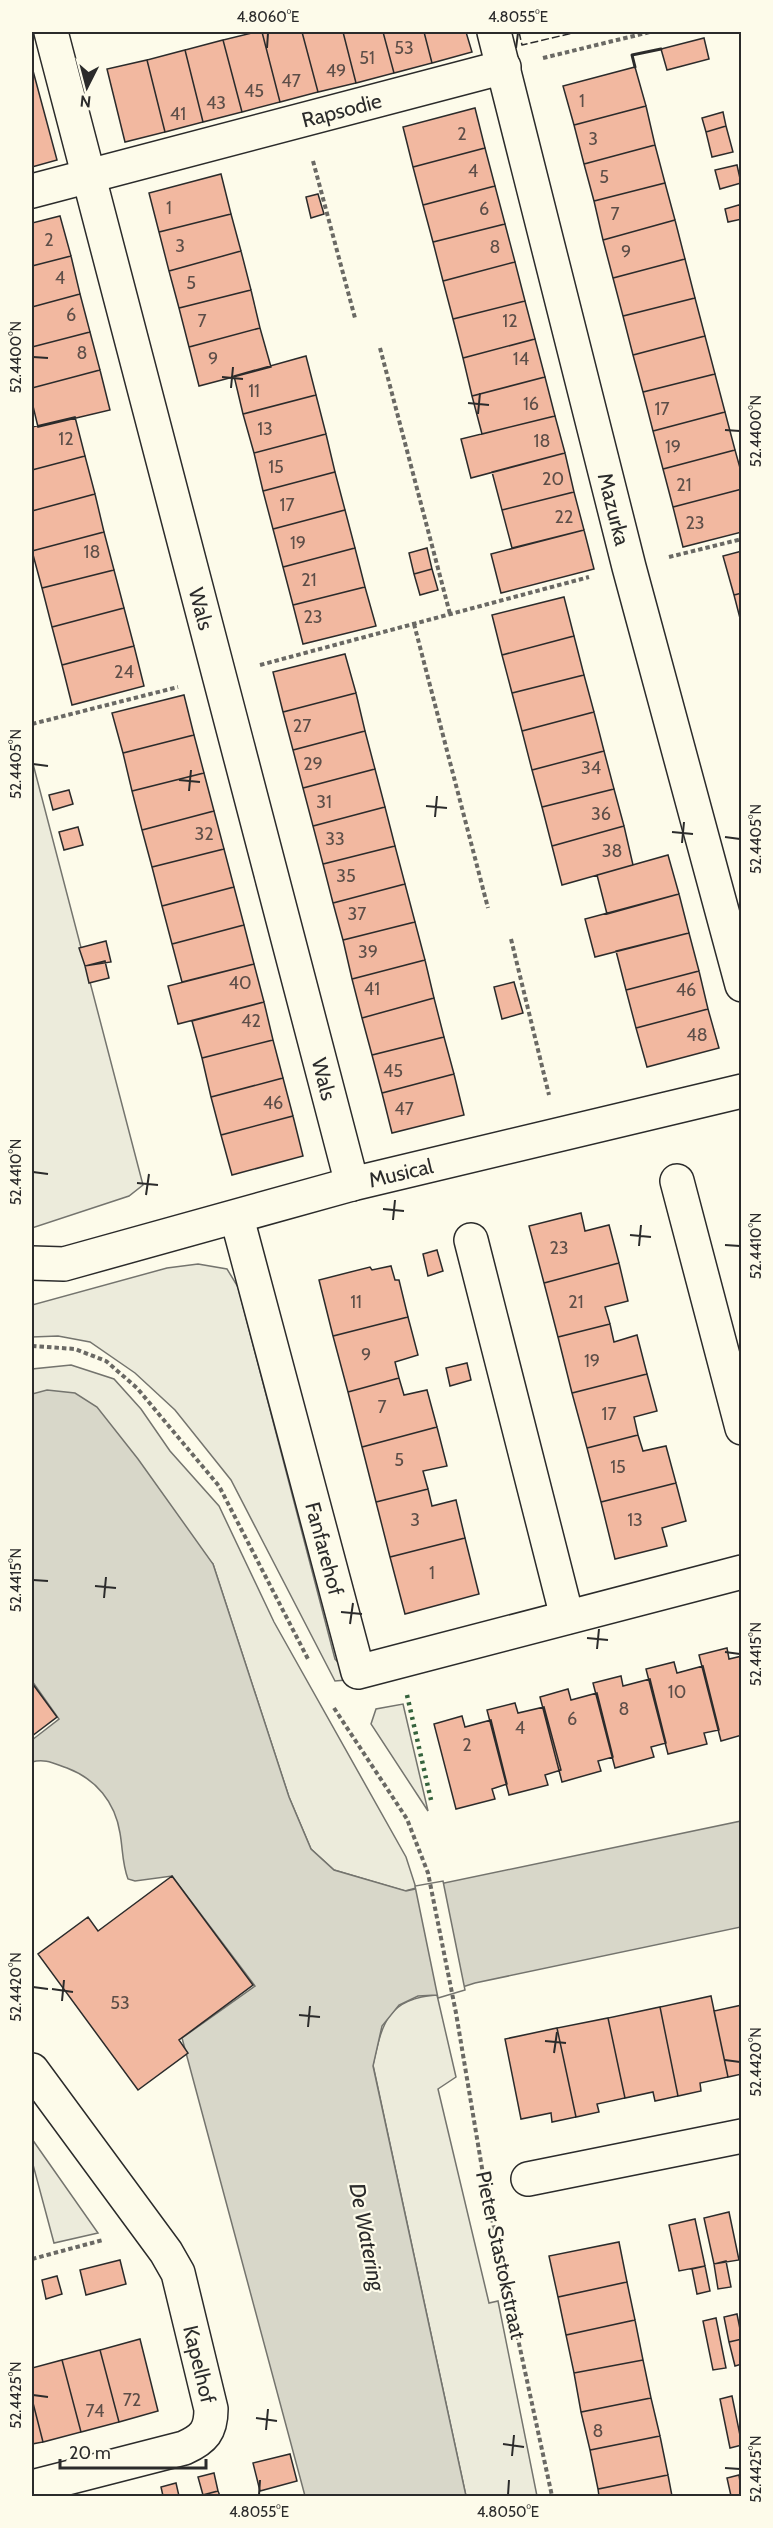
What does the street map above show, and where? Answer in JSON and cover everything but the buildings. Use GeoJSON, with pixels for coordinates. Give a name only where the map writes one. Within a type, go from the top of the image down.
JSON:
{"type":"FeatureCollection","features":[{"type":"Feature","properties":{"kind":"street","name":"Wals"},"geometry":{"type":"LineString","coordinates":[[51,32],[352,1184]]}},
{"type":"Feature","properties":{"kind":"street","name":"Mazurka"},"geometry":{"type":"LineString","coordinates":[[494,32],[629,567],[741,985]]}},
{"type":"Feature","properties":{"kind":"street","name":"Rapsodie"},"geometry":{"type":"LineString","coordinates":[[32,191],[504,67]]}},
{"type":"Feature","properties":{"kind":"street","name":"Musical"},"geometry":{"type":"LineString","coordinates":[[32,1274],[352,1184],[741,1091]]}},
{"type":"Feature","properties":{"kind":"street"},"geometry":{"type":"LineString","coordinates":[[677,1181],[741,1428]]}},
{"type":"Feature","properties":{"kind":"street","name":"Fanfarehof"},"geometry":{"type":"LineString","coordinates":[[237,1218],[358,1672],[741,1572]]}},
{"type":"Feature","properties":{"kind":"street"},"geometry":{"type":"LineString","coordinates":[[471,1240],[567,1617]]}},
{"type":"Feature","properties":{"kind":"street","name":"Musical"},"geometry":{"type":"LineString","coordinates":[[32,1263],[64,1264]]}},
{"type":"Feature","properties":{"kind":"street","name":"Kapelhof"},"geometry":{"type":"LineString","coordinates":[[32,2070],[177,2273],[211,2409],[211,2425],[202,2440],[184,2448],[32,2487]]}},
{"type":"Feature","properties":{"kind":"street","name":"Pieter Stastokstraat"},"geometry":{"type":"LineString","coordinates":[[528,2179],[741,2136]]}},
{"type":"Feature","properties":{"kind":"path"},"geometry":{"type":"LineString","coordinates":[[504,67],[650,32]]}},
{"type":"Feature","properties":{"kind":"path"},"geometry":{"type":"LineString","coordinates":[[302,120],[355,318]]}},
{"type":"Feature","properties":{"kind":"path"},"geometry":{"type":"LineString","coordinates":[[380,348],[450,614]]}},
{"type":"Feature","properties":{"kind":"path"},"geometry":{"type":"LineString","coordinates":[[32,724],[741,539]]}},
{"type":"Feature","properties":{"kind":"path"},"geometry":{"type":"LineString","coordinates":[[414,624],[488,908]]}},
{"type":"Feature","properties":{"kind":"path"},"geometry":{"type":"LineString","coordinates":[[511,939],[559,1134]]}},
{"type":"Feature","properties":{"kind":"path"},"geometry":{"type":"LineString","coordinates":[[32,1346],[75,1349],[106,1361],[137,1388],[219,1486],[310,1662]]}},
{"type":"Feature","properties":{"kind":"path","name":"Pieter Stastokstraat"},"geometry":{"type":"LineString","coordinates":[[331,1704],[406,1820],[428,1873],[456,2013],[485,2187],[552,2496]]}},
{"type":"Feature","properties":{"kind":"path"},"geometry":{"type":"LineString","coordinates":[[32,2259],[147,2228]]}},
{"type":"Feature","properties":{"kind":"shaded area"},"geometry":{"type":"Polygon","coordinates":[[[32,760],[143,1185],[129,1196],[32,1228],[32,760]]]}},
{"type":"Feature","properties":{"kind":"shaded area"},"geometry":{"type":"Polygon","coordinates":[[[198,1264],[227,1269],[238,1287],[335,1659],[348,1672],[346,1680],[335,1681],[231,1480],[175,1410],[135,1373],[90,1342],[58,1336],[32,1337],[32,1305],[167,1268],[198,1264]]]}},
{"type":"Feature","properties":{"kind":"shaded area"},"geometry":{"type":"Polygon","coordinates":[[[71,1365],[114,1379],[141,1409],[170,1451],[219,1506],[274,1622],[406,1857],[416,1888],[405,1891],[334,1870],[311,1849],[289,1797],[213,1564],[32,1395],[32,1369],[71,1365]]]}},
{"type":"Feature","properties":{"kind":"shaded area"},"geometry":{"type":"Polygon","coordinates":[[[403,1704],[428,1811],[371,1724],[376,1709],[403,1704]]]}},
{"type":"Feature","properties":{"kind":"shaded area"},"geometry":{"type":"Polygon","coordinates":[[[437,1995],[456,2077],[438,2089],[489,2303],[498,2301],[537,2496],[466,2496],[373,2065],[384,2025],[390,2015],[408,2001],[437,1995]]]}},
{"type":"Feature","properties":{"kind":"shaded area"},"geometry":{"type":"Polygon","coordinates":[[[32,2139],[98,2233],[54,2243],[32,2161],[32,2139]]]}},
{"type":"Feature","properties":{"kind":"water","name":"De Watering"},"geometry":{"type":"Polygon","coordinates":[[[47,1390],[75,1393],[97,1407],[138,1459],[213,1564],[289,1797],[311,1849],[334,1870],[406,1891],[741,1821],[741,1927],[475,1983],[437,1995],[418,1996],[399,2005],[382,2026],[373,2066],[466,2496],[305,2496],[182,2038],[255,1986],[172,1876],[135,1881],[128,1879],[114,1811],[95,1785],[87,1778],[54,1763],[32,1762],[32,1740],[59,1719],[32,1681],[32,1394],[47,1390]]]}},
{"type":"Feature","properties":{"kind":"pier"},"geometry":{"type":"Polygon","coordinates":[[[443,1881],[465,1990],[438,1998],[415,1886],[443,1881]]]}},
{"type":"Feature","properties":{"kind":"hedge"},"geometry":{"type":"LineString","coordinates":[[407,1695],[431,1800]]}},
{"type":"Feature","properties":{"kind":"fence"},"geometry":{"type":"LineString","coordinates":[[519,32],[522,45],[577,32]]}},
{"type":"Feature","properties":{"kind":"wall"},"geometry":{"type":"LineString","coordinates":[[635,67],[632,55],[661,49]]}}]}
